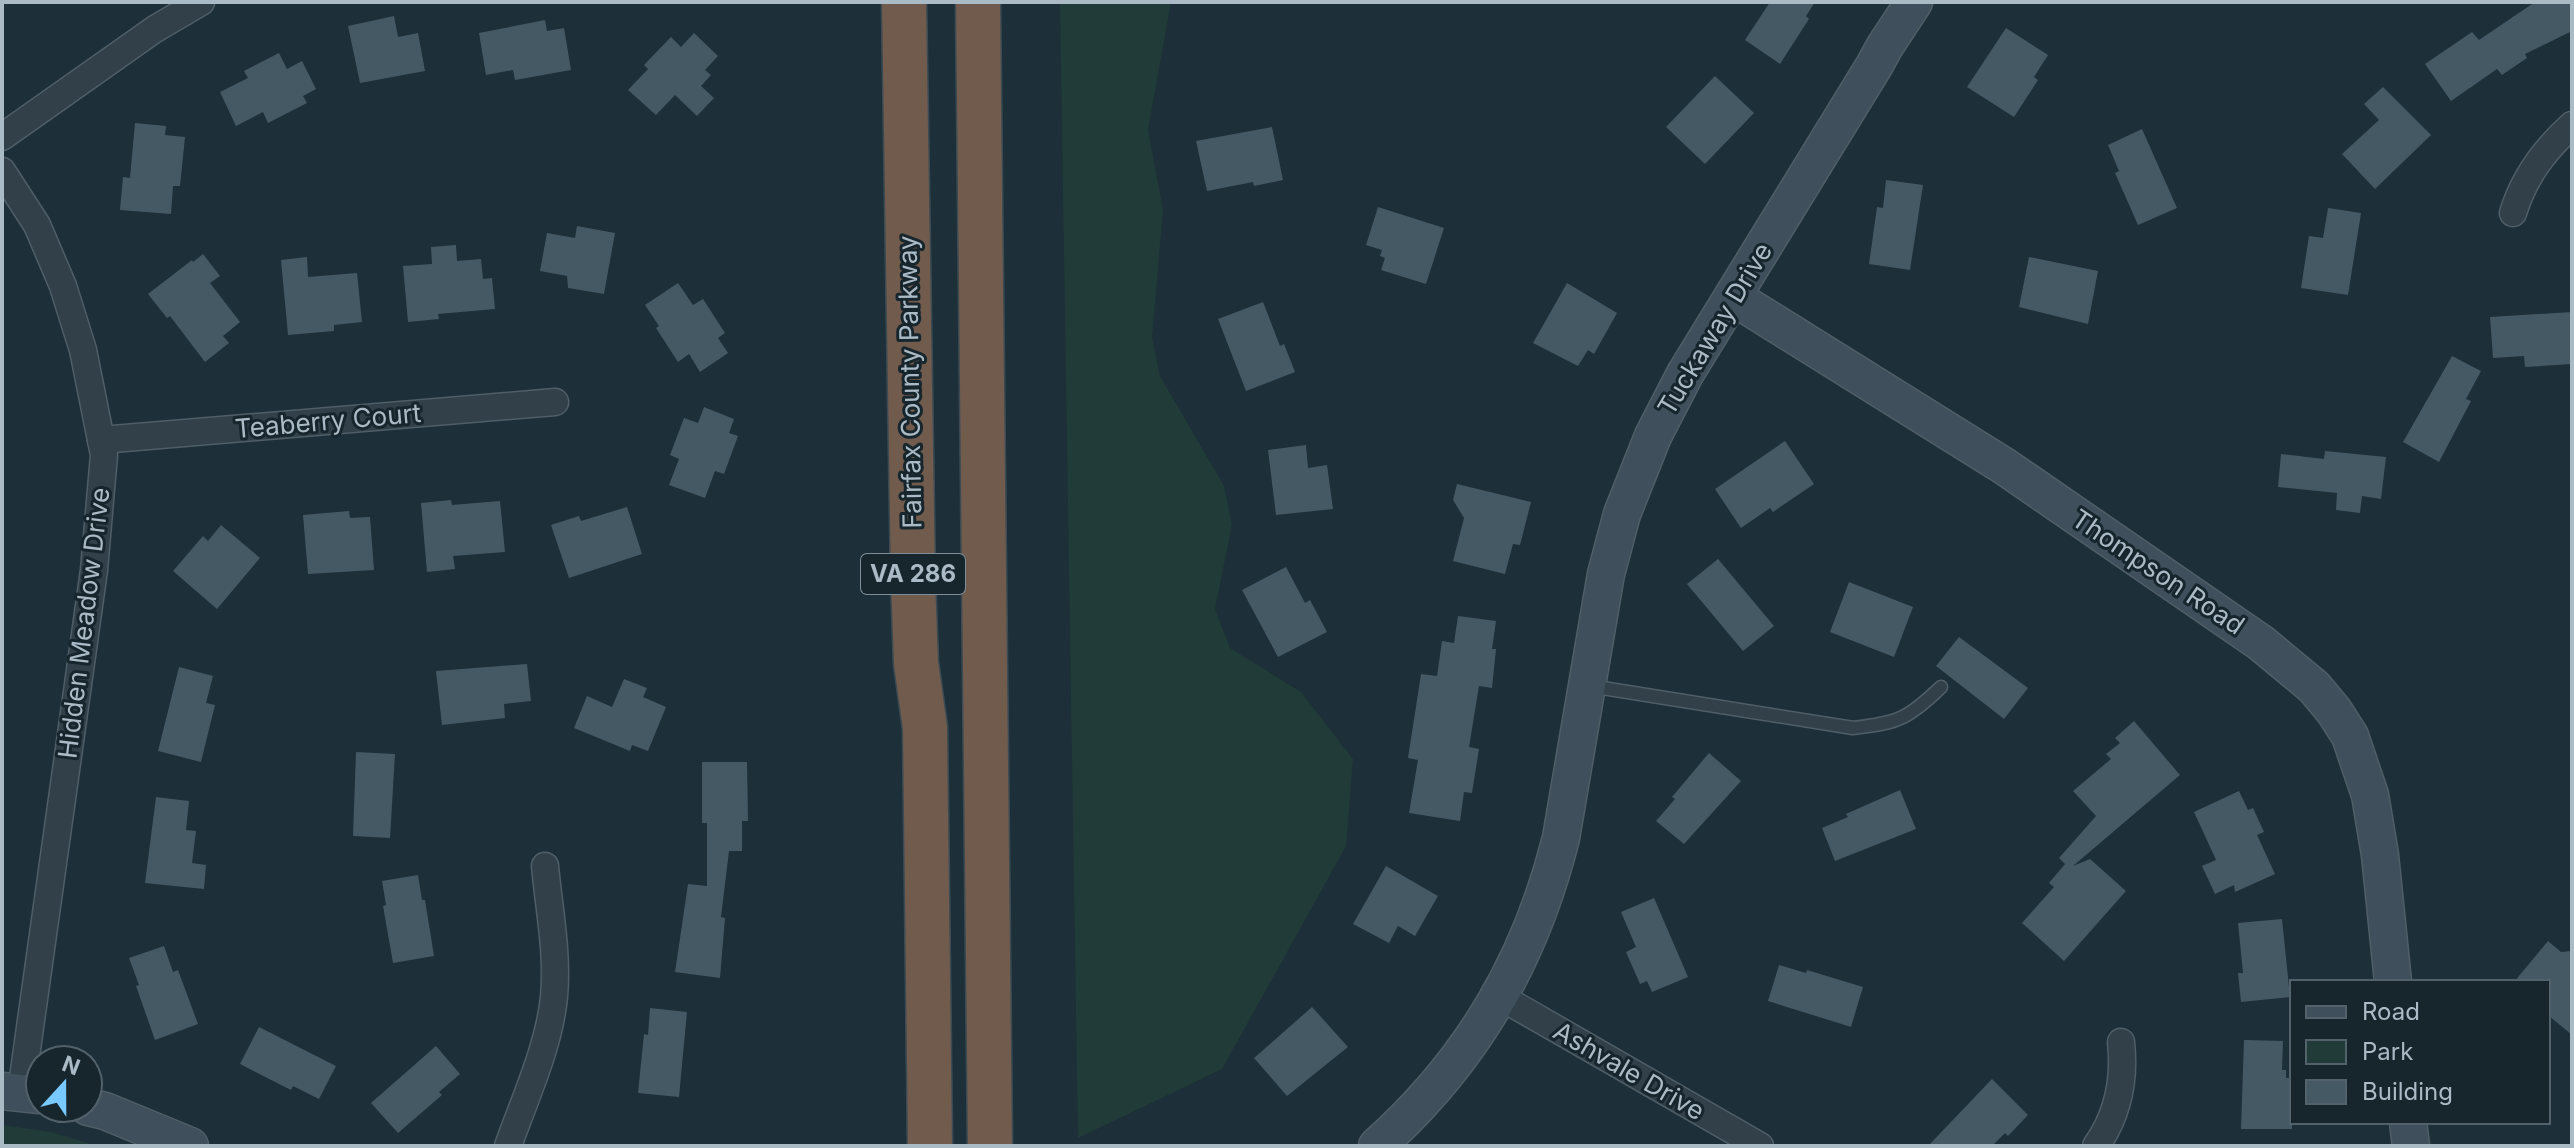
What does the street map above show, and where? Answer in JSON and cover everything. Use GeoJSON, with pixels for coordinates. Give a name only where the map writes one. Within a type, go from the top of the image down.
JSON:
{"type":"FeatureCollection","features":[{"type":"Feature","properties":{"kind":"highway","name":"Fairfax County Parkway"},"geometry":{"type":"LineString","coordinates":[[904,2],[913,580],[916,663],[925,728],[930,1146]]}},
{"type":"Feature","properties":{"kind":"highway","name":"VA 286"},"geometry":{"type":"LineString","coordinates":[[978,2],[990,1146]]}},
{"type":"Feature","properties":{"kind":"street"},"geometry":{"type":"LineString","coordinates":[[2,137],[155,29],[201,2]]}},
{"type":"Feature","properties":{"kind":"street","name":"Tuckaway Drive"},"geometry":{"type":"LineString","coordinates":[[1377,1146],[1450,1071],[1479,1032],[1533,927],[1552,875],[1561,838],[1606,574],[1622,514],[1660,423],[1685,374],[1914,2]]}},
{"type":"Feature","properties":{"kind":"street"},"geometry":{"type":"LineString","coordinates":[[2513,213],[2531,170],[2551,143],[2572,125]]}},
{"type":"Feature","properties":{"kind":"street","name":"Hidden Meadow Drive"},"geometry":{"type":"LineString","coordinates":[[2,171],[37,225],[63,286],[83,350],[104,455],[94,570],[21,1093]]}},
{"type":"Feature","properties":{"kind":"street","name":"Thompson Road"},"geometry":{"type":"LineString","coordinates":[[1733,297],[2004,466],[2261,643],[2314,687],[2350,736],[2370,795],[2380,855],[2393,980]]}},
{"type":"Feature","properties":{"kind":"street","name":"Teaberry Court"},"geometry":{"type":"LineString","coordinates":[[101,440],[555,402]]}},
{"type":"Feature","properties":{"kind":"street"},"geometry":{"type":"LineString","coordinates":[[508,1146],[547,1032],[554,997],[554,953],[545,866]]}},
{"type":"Feature","properties":{"kind":"street","name":"Ashvale Drive"},"geometry":{"type":"LineString","coordinates":[[1499,996],[1760,1146]]}},
{"type":"Feature","properties":{"kind":"street"},"geometry":{"type":"LineString","coordinates":[[2096,1146],[2117,1103],[2124,1070],[2121,1042]]}},
{"type":"Feature","properties":{"kind":"street"},"geometry":{"type":"LineString","coordinates":[[104,1111],[190,1146]]}},
{"type":"Feature","properties":{"kind":"street"},"geometry":{"type":"LineString","coordinates":[[2408,1124],[2411,1146]]}},
{"type":"Feature","properties":{"kind":"lane"},"geometry":{"type":"LineString","coordinates":[[1586,686],[1853,728],[1888,724],[1914,713],[1941,687]]}},
{"type":"Feature","properties":{"kind":"green space"},"geometry":{"type":"Polygon","coordinates":[[[1060,2],[1171,2],[1148,130],[1163,210],[1152,337],[1160,376],[1224,486],[1232,525],[1215,609],[1230,648],[1301,692],[1353,759],[1346,846],[1222,1069],[1078,1138],[1060,2]]]}},
{"type":"Feature","properties":{"kind":"green space"},"geometry":{"type":"Polygon","coordinates":[[[2,1125],[51,1132],[98,1146],[2,1146],[2,1125]]]}},
{"type":"Feature","properties":{"kind":"building"},"geometry":{"type":"Polygon","coordinates":[[[1770,2],[1815,2],[1806,16],[1809,19],[1780,64],[1745,40],[1770,2]]]}},
{"type":"Feature","properties":{"kind":"building"},"geometry":{"type":"Polygon","coordinates":[[[2535,2],[2572,2],[2572,31],[2525,54],[2527,58],[2502,75],[2497,69],[2451,101],[2425,64],[2472,32],[2479,40],[2535,2]]]}},
{"type":"Feature","properties":{"kind":"building"},"geometry":{"type":"Polygon","coordinates":[[[394,16],[398,37],[418,33],[425,71],[360,83],[348,26],[394,16]]]}},
{"type":"Feature","properties":{"kind":"building"},"geometry":{"type":"Polygon","coordinates":[[[545,20],[547,31],[564,28],[571,70],[515,80],[513,70],[486,75],[479,33],[545,20]]]}},
{"type":"Feature","properties":{"kind":"building"},"geometry":{"type":"Polygon","coordinates":[[[2006,28],[2048,55],[2034,77],[2038,80],[2014,117],[1967,87],[2006,28]]]}},
{"type":"Feature","properties":{"kind":"building"},"geometry":{"type":"Polygon","coordinates":[[[694,33],[718,56],[705,70],[711,75],[701,86],[714,98],[697,116],[675,95],[656,115],[628,90],[648,69],[644,65],[671,37],[681,47],[694,33]]]}},
{"type":"Feature","properties":{"kind":"building"},"geometry":{"type":"Polygon","coordinates":[[[279,53],[287,69],[302,61],[316,89],[303,96],[307,103],[268,123],[263,112],[236,126],[220,92],[248,78],[244,71],[279,53]]]}},
{"type":"Feature","properties":{"kind":"building"},"geometry":{"type":"Polygon","coordinates":[[[1715,76],[1754,113],[1705,164],[1666,127],[1715,76]]]}},
{"type":"Feature","properties":{"kind":"building"},"geometry":{"type":"Polygon","coordinates":[[[2383,87],[2431,135],[2375,189],[2342,154],[2379,120],[2364,104],[2383,87]]]}},
{"type":"Feature","properties":{"kind":"building"},"geometry":{"type":"Polygon","coordinates":[[[135,123],[166,126],[165,135],[185,137],[180,186],[173,186],[171,214],[120,210],[123,177],[130,178],[135,123]]]}},
{"type":"Feature","properties":{"kind":"building"},"geometry":{"type":"Polygon","coordinates":[[[1272,127],[1283,180],[1207,191],[1196,141],[1272,127]]]}},
{"type":"Feature","properties":{"kind":"building"},"geometry":{"type":"Polygon","coordinates":[[[2142,129],[2177,208],[2138,225],[2115,173],[2119,171],[2108,145],[2142,129]]]}},
{"type":"Feature","properties":{"kind":"building"},"geometry":{"type":"Polygon","coordinates":[[[1886,180],[1923,185],[1910,270],[1869,264],[1877,207],[1883,208],[1886,180]]]}},
{"type":"Feature","properties":{"kind":"building"},"geometry":{"type":"Polygon","coordinates":[[[1378,207],[1444,228],[1426,284],[1381,270],[1385,258],[1380,256],[1382,250],[1366,245],[1378,207]]]}},
{"type":"Feature","properties":{"kind":"building"},"geometry":{"type":"Polygon","coordinates":[[[2328,208],[2361,213],[2348,295],[2301,288],[2309,236],[2323,238],[2328,208]]]}},
{"type":"Feature","properties":{"kind":"building"},"geometry":{"type":"Polygon","coordinates":[[[577,226],[615,233],[604,294],[568,288],[567,276],[540,271],[547,233],[575,238],[577,226]]]}},
{"type":"Feature","properties":{"kind":"building"},"geometry":{"type":"Polygon","coordinates":[[[456,245],[457,261],[481,259],[483,279],[492,278],[495,309],[438,314],[439,319],[408,322],[403,266],[432,264],[431,247],[456,245]]]}},
{"type":"Feature","properties":{"kind":"building"},"geometry":{"type":"Polygon","coordinates":[[[203,254],[220,276],[210,283],[240,322],[223,336],[229,343],[205,362],[170,316],[167,318],[148,294],[203,254]]]}},
{"type":"Feature","properties":{"kind":"building"},"geometry":{"type":"Polygon","coordinates":[[[307,257],[308,277],[357,273],[362,322],[334,325],[334,331],[288,335],[281,260],[307,257]]]}},
{"type":"Feature","properties":{"kind":"building"},"geometry":{"type":"Polygon","coordinates":[[[2029,257],[2098,271],[2088,324],[2019,307],[2029,257]]]}},
{"type":"Feature","properties":{"kind":"building"},"geometry":{"type":"Polygon","coordinates":[[[678,283],[693,305],[703,299],[725,333],[718,338],[728,353],[700,372],[689,354],[678,362],[645,305],[678,283]]]}},
{"type":"Feature","properties":{"kind":"building"},"geometry":{"type":"Polygon","coordinates":[[[1567,283],[1617,313],[1594,354],[1588,350],[1578,366],[1533,343],[1567,283]]]}},
{"type":"Feature","properties":{"kind":"building"},"geometry":{"type":"Polygon","coordinates":[[[1263,302],[1280,346],[1284,344],[1295,372],[1246,391],[1218,319],[1263,302]]]}},
{"type":"Feature","properties":{"kind":"building"},"geometry":{"type":"Polygon","coordinates":[[[2572,312],[2572,364],[2525,367],[2524,356],[2493,358],[2490,317],[2572,312]]]}},
{"type":"Feature","properties":{"kind":"building"},"geometry":{"type":"Polygon","coordinates":[[[2452,356],[2481,371],[2466,399],[2471,401],[2439,462],[2403,442],[2452,356]]]}},
{"type":"Feature","properties":{"kind":"building"},"geometry":{"type":"Polygon","coordinates":[[[704,407],[734,419],[729,433],[738,436],[724,474],[715,471],[705,498],[669,485],[679,459],[670,455],[684,418],[698,423],[704,407]]]}},
{"type":"Feature","properties":{"kind":"building"},"geometry":{"type":"Polygon","coordinates":[[[1785,441],[1814,484],[1773,512],[1770,508],[1741,528],[1715,489],[1785,441]]]}},
{"type":"Feature","properties":{"kind":"building"},"geometry":{"type":"Polygon","coordinates":[[[1306,445],[1308,468],[1327,465],[1333,509],[1276,515],[1268,450],[1306,445]]]}},
{"type":"Feature","properties":{"kind":"building"},"geometry":{"type":"Polygon","coordinates":[[[2325,451],[2386,457],[2381,499],[2362,496],[2360,513],[2336,510],[2337,493],[2278,487],[2281,454],[2324,459],[2325,451]]]}},
{"type":"Feature","properties":{"kind":"building"},"geometry":{"type":"Polygon","coordinates":[[[1457,484],[1531,502],[1520,545],[1513,544],[1505,574],[1453,561],[1464,518],[1453,500],[1457,484]]]}},
{"type":"Feature","properties":{"kind":"building"},"geometry":{"type":"Polygon","coordinates":[[[451,500],[452,505],[500,501],[505,552],[453,556],[455,569],[427,572],[421,503],[451,500]]]}},
{"type":"Feature","properties":{"kind":"building"},"geometry":{"type":"Polygon","coordinates":[[[627,507],[642,554],[569,578],[551,525],[579,516],[581,521],[627,507]]]}},
{"type":"Feature","properties":{"kind":"building"},"geometry":{"type":"Polygon","coordinates":[[[349,511],[350,518],[370,517],[374,570],[308,574],[303,515],[349,511]]]}},
{"type":"Feature","properties":{"kind":"building"},"geometry":{"type":"Polygon","coordinates":[[[221,525],[260,558],[217,609],[173,571],[203,536],[208,541],[221,525]]]}},
{"type":"Feature","properties":{"kind":"building"},"geometry":{"type":"Polygon","coordinates":[[[1718,559],[1774,626],[1743,651],[1687,584],[1718,559]]]}},
{"type":"Feature","properties":{"kind":"building"},"geometry":{"type":"Polygon","coordinates":[[[1286,567],[1305,603],[1310,600],[1327,632],[1278,657],[1242,590],[1286,567]]]}},
{"type":"Feature","properties":{"kind":"building"},"geometry":{"type":"Polygon","coordinates":[[[1849,582],[1913,607],[1894,657],[1830,632],[1849,582]]]}},
{"type":"Feature","properties":{"kind":"building"},"geometry":{"type":"Polygon","coordinates":[[[1458,616],[1496,621],[1492,688],[1479,686],[1469,747],[1479,749],[1472,793],[1464,792],[1460,821],[1409,813],[1418,760],[1408,758],[1421,674],[1437,676],[1442,641],[1454,643],[1458,616]]]}},
{"type":"Feature","properties":{"kind":"building"},"geometry":{"type":"Polygon","coordinates":[[[1959,637],[2028,688],[2004,719],[1936,666],[1959,637]]]}},
{"type":"Feature","properties":{"kind":"building"},"geometry":{"type":"Polygon","coordinates":[[[527,664],[531,701],[504,704],[505,718],[442,725],[436,671],[527,664]]]}},
{"type":"Feature","properties":{"kind":"building"},"geometry":{"type":"Polygon","coordinates":[[[179,667],[213,676],[206,703],[215,705],[201,762],[158,751],[179,667]]]}},
{"type":"Feature","properties":{"kind":"building"},"geometry":{"type":"Polygon","coordinates":[[[624,679],[647,688],[643,697],[666,707],[648,751],[632,745],[630,751],[574,728],[587,696],[612,707],[624,679]]]}},
{"type":"Feature","properties":{"kind":"building"},"geometry":{"type":"Polygon","coordinates":[[[2134,721],[2180,775],[2073,866],[2090,859],[2126,891],[2064,961],[2022,923],[2054,887],[2049,883],[2065,864],[2059,858],[2096,816],[2073,791],[2111,759],[2106,754],[2120,743],[2115,738],[2134,721]]]}},
{"type":"Feature","properties":{"kind":"building"},"geometry":{"type":"Polygon","coordinates":[[[356,752],[395,754],[390,838],[353,836],[356,752]]]}},
{"type":"Feature","properties":{"kind":"building"},"geometry":{"type":"Polygon","coordinates":[[[1709,753],[1741,781],[1684,844],[1656,821],[1709,753]]]}},
{"type":"Feature","properties":{"kind":"building"},"geometry":{"type":"Polygon","coordinates":[[[702,762],[747,762],[748,821],[742,821],[742,851],[729,851],[721,917],[725,918],[720,978],[675,972],[688,884],[707,886],[707,823],[702,823],[702,762]]]}},
{"type":"Feature","properties":{"kind":"building"},"geometry":{"type":"Polygon","coordinates":[[[1900,790],[1916,829],[1835,861],[1822,828],[1900,790]]]}},
{"type":"Feature","properties":{"kind":"building"},"geometry":{"type":"Polygon","coordinates":[[[2239,791],[2248,810],[2253,808],[2264,832],[2257,835],[2275,874],[2235,892],[2234,885],[2215,894],[2202,866],[2216,860],[2194,812],[2239,791]]]}},
{"type":"Feature","properties":{"kind":"building"},"geometry":{"type":"Polygon","coordinates":[[[156,797],[189,801],[186,830],[196,831],[192,863],[206,865],[204,889],[145,883],[156,797]]]}},
{"type":"Feature","properties":{"kind":"building"},"geometry":{"type":"Polygon","coordinates":[[[1386,866],[1438,896],[1415,936],[1398,926],[1389,943],[1353,924],[1386,866]]]}},
{"type":"Feature","properties":{"kind":"building"},"geometry":{"type":"Polygon","coordinates":[[[418,875],[434,956],[393,963],[382,881],[418,875]]]}},
{"type":"Feature","properties":{"kind":"building"},"geometry":{"type":"Polygon","coordinates":[[[1654,898],[1688,977],[1652,992],[1647,981],[1640,984],[1626,952],[1636,947],[1621,912],[1654,898]]]}},
{"type":"Feature","properties":{"kind":"building"},"geometry":{"type":"Polygon","coordinates":[[[2282,919],[2290,997],[2241,1002],[2238,973],[2243,973],[2238,923],[2282,919]]]}},
{"type":"Feature","properties":{"kind":"building"},"geometry":{"type":"Polygon","coordinates":[[[2548,941],[2561,952],[2572,951],[2572,1035],[2550,1017],[2550,980],[2516,980],[2548,941]]]}},
{"type":"Feature","properties":{"kind":"building"},"geometry":{"type":"Polygon","coordinates":[[[164,946],[173,972],[178,970],[198,1024],[155,1040],[129,958],[164,946]]]}},
{"type":"Feature","properties":{"kind":"building"},"geometry":{"type":"Polygon","coordinates":[[[1779,965],[1863,987],[1851,1027],[1768,1001],[1779,965]]]}},
{"type":"Feature","properties":{"kind":"building"},"geometry":{"type":"Polygon","coordinates":[[[1312,1007],[1348,1047],[1287,1096],[1254,1058],[1312,1007]]]}},
{"type":"Feature","properties":{"kind":"building"},"geometry":{"type":"Polygon","coordinates":[[[650,1008],[687,1012],[679,1097],[638,1093],[650,1008]]]}},
{"type":"Feature","properties":{"kind":"building"},"geometry":{"type":"Polygon","coordinates":[[[259,1027],[336,1066],[319,1099],[293,1086],[291,1090],[240,1064],[259,1027]]]}},
{"type":"Feature","properties":{"kind":"building"},"geometry":{"type":"Polygon","coordinates":[[[2244,1040],[2283,1041],[2282,1070],[2286,1070],[2286,1078],[2290,1078],[2292,1129],[2241,1129],[2244,1040]]]}},
{"type":"Feature","properties":{"kind":"building"},"geometry":{"type":"Polygon","coordinates":[[[436,1046],[460,1074],[439,1092],[442,1095],[398,1133],[371,1103],[436,1046]]]}},
{"type":"Feature","properties":{"kind":"building"},"geometry":{"type":"Polygon","coordinates":[[[1992,1079],[2028,1115],[2008,1136],[2005,1133],[1992,1146],[1928,1146],[1992,1079]]]}}]}
